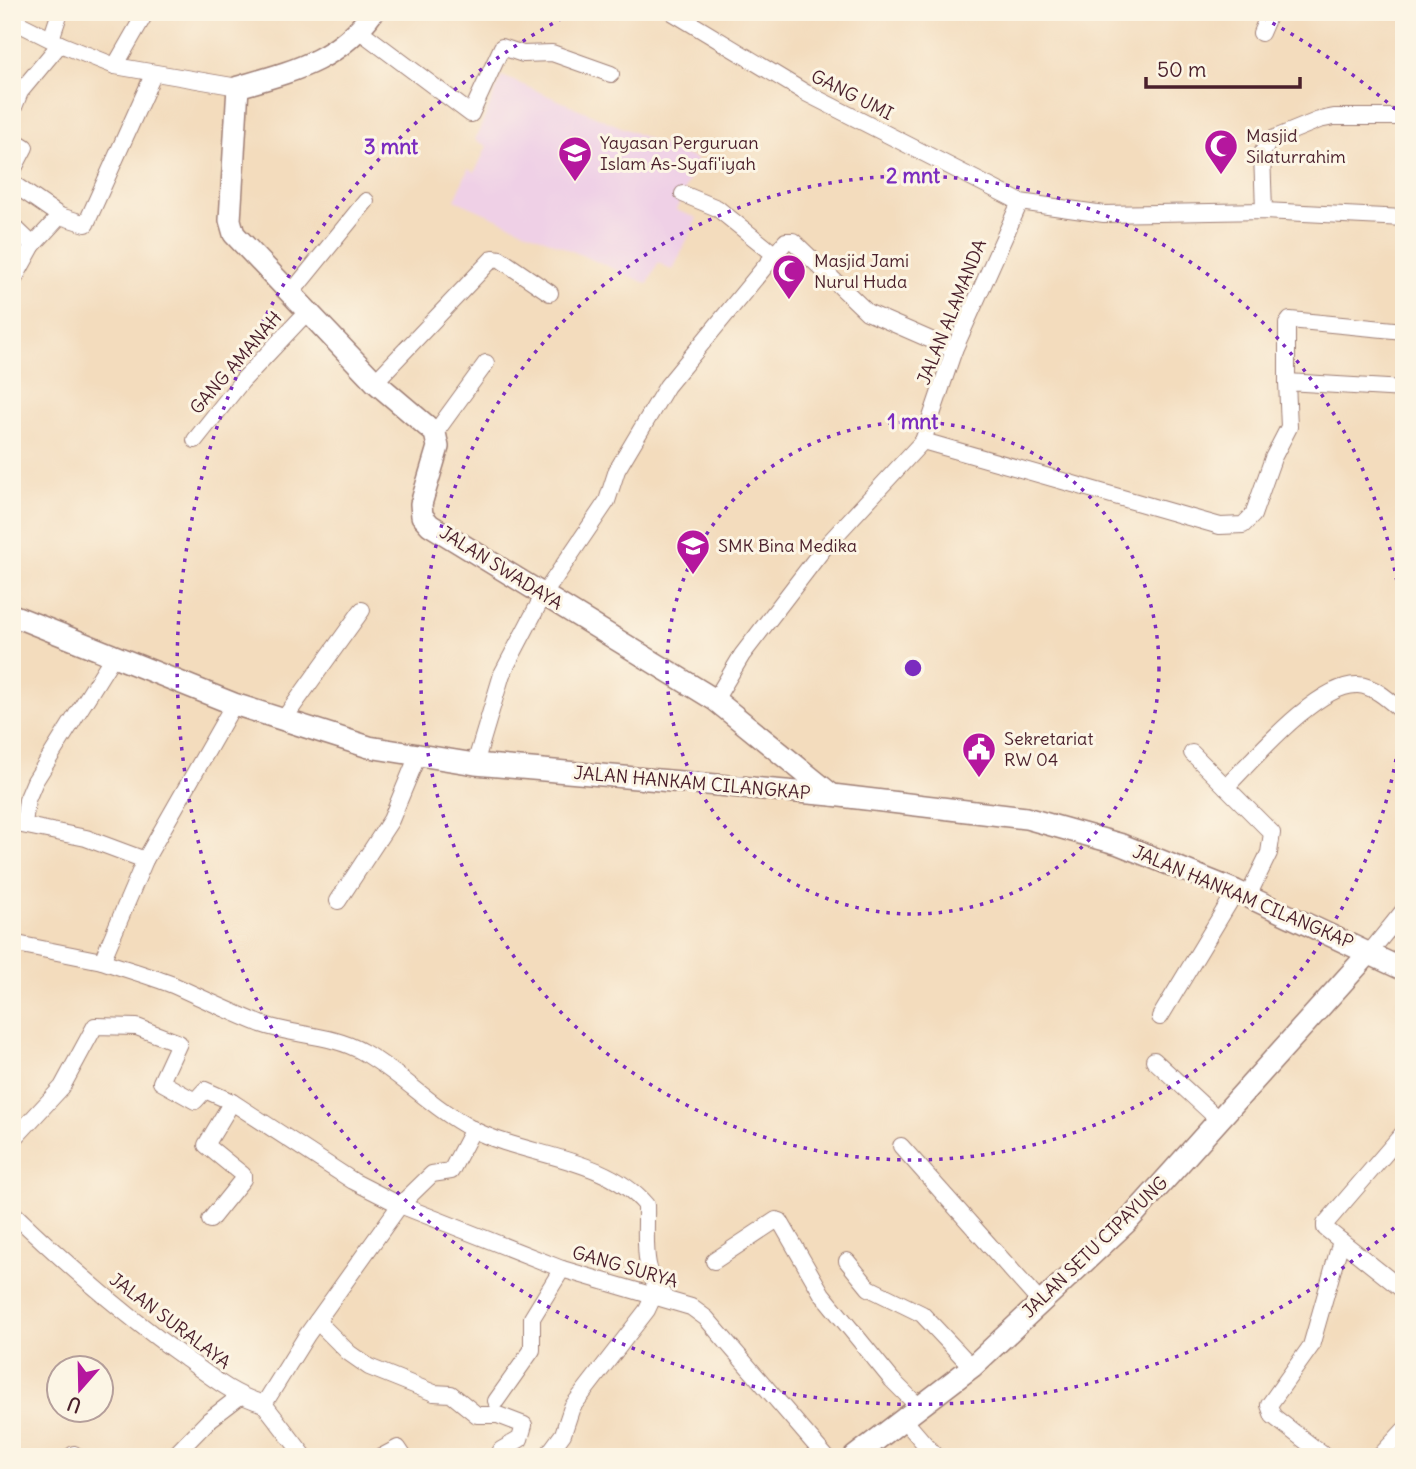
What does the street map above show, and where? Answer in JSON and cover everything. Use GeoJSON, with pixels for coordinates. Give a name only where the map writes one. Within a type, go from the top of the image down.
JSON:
{"type":"FeatureCollection","features":[{"type":"Feature","properties":{"kind":"street"},"geometry":{"type":"LineString","coordinates":[[12,112],[20,92],[55,42],[60,12]]}},
{"type":"Feature","properties":{"kind":"street"},"geometry":{"type":"LineString","coordinates":[[115,66],[146,12]]}},
{"type":"Feature","properties":{"kind":"street"},"geometry":{"type":"LineString","coordinates":[[12,20],[55,42],[115,66],[153,75],[238,87],[316,62],[340,48],[360,31],[373,12]]}},
{"type":"Feature","properties":{"kind":"street","name":"GANG UMI"},"geometry":{"type":"LineString","coordinates":[[672,12],[806,93],[1020,202],[1104,214],[1265,211],[1404,218]]}},
{"type":"Feature","properties":{"kind":"street"},"geometry":{"type":"LineString","coordinates":[[1261,33],[1270,12]]}},
{"type":"Feature","properties":{"kind":"street"},"geometry":{"type":"LineString","coordinates":[[360,31],[471,114],[502,47],[523,54],[552,53],[611,74]]}},
{"type":"Feature","properties":{"kind":"street"},"geometry":{"type":"LineString","coordinates":[[12,183],[60,216],[83,225],[88,222],[153,75]]}},
{"type":"Feature","properties":{"kind":"street"},"geometry":{"type":"LineString","coordinates":[[238,87],[230,220],[234,234],[245,249],[292,292],[307,312],[375,382],[435,433],[486,363]]}},
{"type":"Feature","properties":{"kind":"street"},"geometry":{"type":"LineString","coordinates":[[1265,211],[1262,153],[1270,140],[1326,119],[1351,116],[1404,117]]}},
{"type":"Feature","properties":{"kind":"street"},"geometry":{"type":"LineString","coordinates":[[12,139],[25,147],[12,172]]}},
{"type":"Feature","properties":{"kind":"street"},"geometry":{"type":"LineString","coordinates":[[683,194],[717,208],[774,254]]}},
{"type":"Feature","properties":{"kind":"street"},"geometry":{"type":"LineString","coordinates":[[292,292],[366,201]]}},
{"type":"Feature","properties":{"kind":"street","name":"JALAN ALAMANDA"},"geometry":{"type":"LineString","coordinates":[[715,699],[742,655],[824,548],[923,441],[954,350],[1020,202]]}},
{"type":"Feature","properties":{"kind":"street"},"geometry":{"type":"LineString","coordinates":[[12,283],[33,245],[60,216]]}},
{"type":"Feature","properties":{"kind":"street"},"geometry":{"type":"LineString","coordinates":[[12,225],[33,245]]}},
{"type":"Feature","properties":{"kind":"street"},"geometry":{"type":"LineString","coordinates":[[475,764],[502,674],[544,594],[607,501],[617,470],[667,386],[786,241],[793,241],[867,312],[954,350]]}},
{"type":"Feature","properties":{"kind":"street"},"geometry":{"type":"LineString","coordinates":[[375,382],[493,258],[500,259],[550,293]]}},
{"type":"Feature","properties":{"kind":"street","name":"GANG AMANAH"},"geometry":{"type":"LineString","coordinates":[[195,440],[242,381],[307,312]]}},
{"type":"Feature","properties":{"kind":"street"},"geometry":{"type":"LineString","coordinates":[[923,441],[1220,526],[1235,527],[1253,516],[1273,458],[1289,427],[1287,324],[1290,320],[1404,331]]}},
{"type":"Feature","properties":{"kind":"street"},"geometry":{"type":"LineString","coordinates":[[1287,382],[1404,389]]}},
{"type":"Feature","properties":{"kind":"street","name":"JALAN SWADAYA"},"geometry":{"type":"LineString","coordinates":[[435,433],[438,447],[421,504],[422,516],[430,524],[715,699],[832,795]]}},
{"type":"Feature","properties":{"kind":"street"},"geometry":{"type":"LineString","coordinates":[[283,720],[362,610]]}},
{"type":"Feature","properties":{"kind":"street","name":"JALAN HANKAM CILANGKAP"},"geometry":{"type":"LineString","coordinates":[[12,615],[234,704],[369,747],[475,764],[832,795],[1026,818],[1119,844],[1242,894],[1404,970]]}},
{"type":"Feature","properties":{"kind":"street"},"geometry":{"type":"LineString","coordinates":[[114,655],[35,780],[18,823],[86,838],[145,860]]}},
{"type":"Feature","properties":{"kind":"street"},"geometry":{"type":"LineString","coordinates":[[1226,787],[1304,708],[1348,686],[1360,685],[1375,690],[1404,713]]}},
{"type":"Feature","properties":{"kind":"street"},"geometry":{"type":"LineString","coordinates":[[102,961],[145,860],[234,704]]}},
{"type":"Feature","properties":{"kind":"street"},"geometry":{"type":"LineString","coordinates":[[1160,1017],[1269,853],[1272,833],[1192,753]]}},
{"type":"Feature","properties":{"kind":"street"},"geometry":{"type":"LineString","coordinates":[[338,901],[391,820],[418,755]]}},
{"type":"Feature","properties":{"kind":"street"},"geometry":{"type":"LineString","coordinates":[[1370,952],[1404,910]]}},
{"type":"Feature","properties":{"kind":"street"},"geometry":{"type":"LineString","coordinates":[[12,943],[102,961],[170,984],[263,1025],[321,1037],[361,1050],[436,1108],[472,1129],[522,1149],[586,1167],[633,1193],[645,1203],[647,1263],[654,1287],[660,1296],[572,1406],[563,1434],[546,1457]]}},
{"type":"Feature","properties":{"kind":"street","name":"JALAN SETU CIPAYUNG"},"geometry":{"type":"LineString","coordinates":[[854,1457],[913,1415],[972,1367],[1039,1301],[1128,1221],[1370,952]]}},
{"type":"Feature","properties":{"kind":"street","name":"GANG SURYA"},"geometry":{"type":"LineString","coordinates":[[12,1142],[62,1087],[95,1026],[137,1027],[179,1043],[180,1048],[161,1080],[162,1084],[195,1101],[205,1090],[232,1102],[353,1181],[400,1205],[562,1269],[691,1307],[706,1318],[826,1457]]}},
{"type":"Feature","properties":{"kind":"street"},"geometry":{"type":"LineString","coordinates":[[1154,1060],[1220,1121]]}},
{"type":"Feature","properties":{"kind":"street"},"geometry":{"type":"LineString","coordinates":[[210,1220],[243,1179],[243,1175],[206,1145],[232,1102]]}},
{"type":"Feature","properties":{"kind":"street"},"geometry":{"type":"LineString","coordinates":[[305,1457],[264,1404],[317,1321],[400,1205],[432,1174],[451,1171],[472,1129]]}},
{"type":"Feature","properties":{"kind":"street"},"geometry":{"type":"LineString","coordinates":[[1404,1132],[1328,1217],[1325,1228],[1404,1291]]}},
{"type":"Feature","properties":{"kind":"street"},"geometry":{"type":"LineString","coordinates":[[901,1146],[1039,1301]]}},
{"type":"Feature","properties":{"kind":"street","name":"JALAN SURALAYA"},"geometry":{"type":"LineString","coordinates":[[12,1212],[66,1264],[148,1332],[239,1397],[264,1404]]}},
{"type":"Feature","properties":{"kind":"street"},"geometry":{"type":"LineString","coordinates":[[714,1261],[776,1220],[780,1221],[822,1294],[892,1380],[936,1457]]}},
{"type":"Feature","properties":{"kind":"street"},"geometry":{"type":"LineString","coordinates":[[1326,1457],[1273,1416],[1269,1405],[1311,1346],[1341,1241]]}},
{"type":"Feature","properties":{"kind":"street"},"geometry":{"type":"LineString","coordinates":[[847,1261],[869,1288],[922,1314],[972,1367]]}},
{"type":"Feature","properties":{"kind":"street"},"geometry":{"type":"LineString","coordinates":[[496,1401],[532,1350],[532,1318],[562,1269]]}},
{"type":"Feature","properties":{"kind":"street"},"geometry":{"type":"LineString","coordinates":[[317,1321],[349,1353],[369,1367],[434,1393],[451,1394],[477,1415],[498,1415],[524,1425],[520,1439],[501,1450],[499,1457]]}},
{"type":"Feature","properties":{"kind":"street"},"geometry":{"type":"LineString","coordinates":[[173,1457],[209,1420],[239,1397]]}},
{"type":"Feature","properties":{"kind":"street"},"geometry":{"type":"LineString","coordinates":[[1380,1457],[1404,1430]]}},
{"type":"Feature","properties":{"kind":"street"},"geometry":{"type":"LineString","coordinates":[[381,1457],[395,1448],[404,1457]]}},
{"type":"Feature","properties":{"kind":"shaded area","name":"Yayasan Perguruan Islam As-Syafi'iyah"},"geometry":{"type":"Polygon","coordinates":[[[502,76],[698,160],[676,210],[697,218],[673,270],[658,263],[648,284],[455,200],[468,169],[475,172],[487,146],[475,140],[502,76]]]}},
{"type":"Feature","properties":{"kind":"place","name":"Masjid Silaturrahim"},"geometry":{"type":"Point","coordinates":[1221,176]}},
{"type":"Feature","properties":{"kind":"place","name":"Yayasan Perguruan Islam As-Syafi'iyah"},"geometry":{"type":"Point","coordinates":[575,183]}},
{"type":"Feature","properties":{"kind":"place","name":"Masjid Jami Nurul Huda"},"geometry":{"type":"Point","coordinates":[789,301]}},
{"type":"Feature","properties":{"kind":"place","name":"SMK Bina Medika"},"geometry":{"type":"Point","coordinates":[693,576]}},
{"type":"Feature","properties":{"kind":"place","name":"Sekretariat RW 04"},"geometry":{"type":"Point","coordinates":[979,779]}}]}
